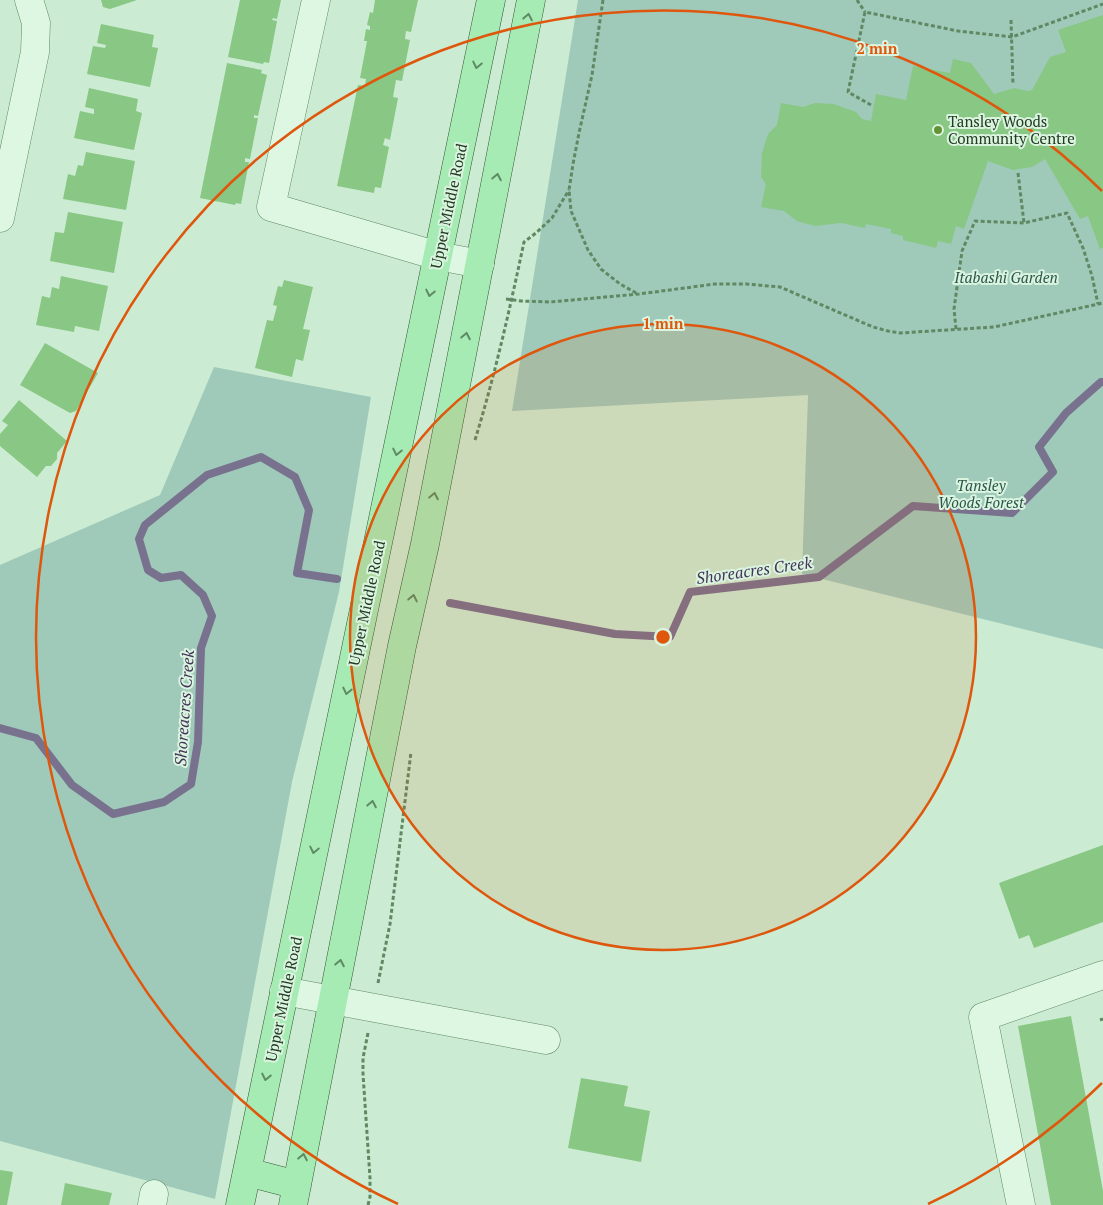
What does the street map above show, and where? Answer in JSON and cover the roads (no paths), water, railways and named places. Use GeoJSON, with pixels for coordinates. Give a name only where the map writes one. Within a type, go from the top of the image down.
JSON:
{"type":"FeatureCollection","features":[{"type":"Feature","properties":{"kind":"main road","name":"Upper Middle Road"},"geometry":{"type":"LineString","coordinates":[[240,1205],[491,0]]}},
{"type":"Feature","properties":{"kind":"main road"},"geometry":{"type":"LineString","coordinates":[[247,1172],[296,1195],[402,646],[425,544],[531,0]]}},
{"type":"Feature","properties":{"kind":"street"},"geometry":{"type":"LineString","coordinates":[[0,218],[35,52],[36,23],[30,0]]}},
{"type":"Feature","properties":{"kind":"street"},"geometry":{"type":"LineString","coordinates":[[316,0],[271,208],[438,256],[480,264]]}},
{"type":"Feature","properties":{"kind":"street"},"geometry":{"type":"LineString","coordinates":[[1021,1205],[983,1017],[1103,975]]}},
{"type":"Feature","properties":{"kind":"street"},"geometry":{"type":"LineString","coordinates":[[284,991],[546,1040]]}},
{"type":"Feature","properties":{"kind":"waterway","name":"Shoreacres Creek"},"geometry":{"type":"LineString","coordinates":[[450,603],[615,634],[670,637],[690,592],[819,577],[913,506],[1012,513],[1053,472],[1039,447],[1066,413],[1103,382]]}},
{"type":"Feature","properties":{"kind":"waterway","name":"Shoreacres Creek"},"geometry":{"type":"LineString","coordinates":[[0,728],[36,738],[72,785],[113,814],[164,802],[191,784],[198,742],[201,648],[212,616],[203,595],[181,575],[161,578],[148,570],[139,539],[145,525],[207,475],[261,457],[295,477],[309,510],[297,573],[337,579]]}},
{"type":"Feature","properties":{"kind":"place","name":"Tansley Woods Community Centre"},"geometry":{"type":"Point","coordinates":[938,130]}},
{"type":"Feature","properties":{"kind":"park label","name":"Itabashi Garden"},"geometry":{"type":"Point","coordinates":[1006,277]}},
{"type":"Feature","properties":{"kind":"park label","name":"Tansley Woods Forest"},"geometry":{"type":"Point","coordinates":[981,494]}}]}
